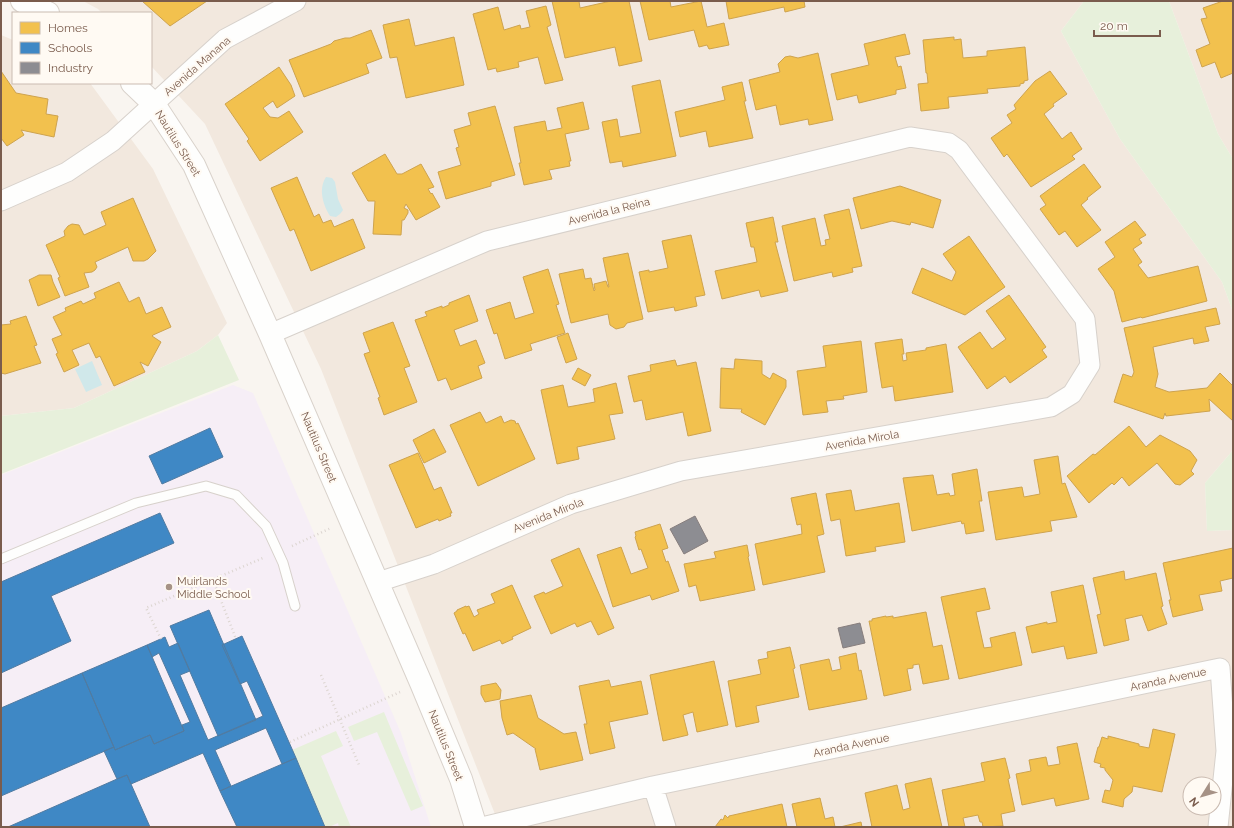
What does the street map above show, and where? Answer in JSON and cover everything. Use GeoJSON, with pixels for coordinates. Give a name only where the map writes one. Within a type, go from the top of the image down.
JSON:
{"type":"FeatureCollection","features":[{"type":"Feature","properties":{"kind":"main road"},"geometry":{"type":"LineString","coordinates":[[22,1],[46,12]]}},
{"type":"Feature","properties":{"kind":"main road","name":"Nautilus Street"},"geometry":{"type":"LineString","coordinates":[[133,84],[154,104],[194,165],[270,334],[378,582],[460,779],[476,827]]}},
{"type":"Feature","properties":{"kind":"street","name":"Avenida Manana"},"geometry":{"type":"LineString","coordinates":[[1,201],[67,172],[113,141],[225,39],[296,1]]}},
{"type":"Feature","properties":{"kind":"street","name":"Avenida la Reina"},"geometry":{"type":"LineString","coordinates":[[270,334],[487,241],[910,137],[949,143],[959,150]]}},
{"type":"Feature","properties":{"kind":"street","name":"Avenida Mirola"},"geometry":{"type":"LineString","coordinates":[[378,582],[434,564],[571,504],[681,471],[1051,407],[1072,394],[1090,366],[1085,319],[959,150]]}},
{"type":"Feature","properties":{"kind":"street","name":"Aranda Avenue"},"geometry":{"type":"LineString","coordinates":[[482,827],[654,786],[1220,668],[1226,751],[1218,827]]}},
{"type":"Feature","properties":{"kind":"street"},"geometry":{"type":"LineString","coordinates":[[654,786],[666,827]]}},
{"type":"Feature","properties":{"kind":"lane"},"geometry":{"type":"LineString","coordinates":[[1,559],[136,503],[206,486],[236,495],[266,526],[283,563],[295,606]]}},
{"type":"Feature","properties":{"kind":"path"},"geometry":{"type":"LineString","coordinates":[[161,639],[146,608],[350,519]]}},
{"type":"Feature","properties":{"kind":"path"},"geometry":{"type":"LineString","coordinates":[[213,580],[236,639]]}},
{"type":"Feature","properties":{"kind":"path"},"geometry":{"type":"LineString","coordinates":[[321,675],[359,765]]}},
{"type":"Feature","properties":{"kind":"path"},"geometry":{"type":"LineString","coordinates":[[290,742],[421,683]]}},
{"type":"Feature","properties":{"kind":"shaded area"},"geometry":{"type":"Polygon","coordinates":[[[83,1],[1084,1],[1061,31],[1120,139],[1222,282],[1233,312],[1233,450],[1205,483],[1207,531],[1233,530],[1233,827],[500,827],[321,369],[205,124],[152,67],[152,12],[101,12],[83,1]]]}},
{"type":"Feature","properties":{"kind":"shaded area"},"geometry":{"type":"Polygon","coordinates":[[[1169,1],[1233,1],[1233,159],[1218,134],[1169,1]]]}},
{"type":"Feature","properties":{"kind":"shaded area"},"geometry":{"type":"Polygon","coordinates":[[[1,35],[12,40],[12,84],[91,84],[153,169],[227,323],[218,335],[197,351],[74,408],[1,416],[1,35]]]}},
{"type":"Feature","properties":{"kind":"shaded area","name":"Muirlands Middle School"},"geometry":{"type":"Polygon","coordinates":[[[233,385],[253,393],[401,733],[431,827],[1,827],[1,475],[233,385]]]}},
{"type":"Feature","properties":{"kind":"green space"},"geometry":{"type":"Polygon","coordinates":[[[1084,1],[1169,1],[1218,134],[1233,159],[1233,312],[1222,282],[1120,139],[1061,31],[1084,1]]]}},
{"type":"Feature","properties":{"kind":"green space"},"geometry":{"type":"Polygon","coordinates":[[[218,335],[239,380],[1,474],[1,416],[74,408],[197,351],[218,335]]]}},
{"type":"Feature","properties":{"kind":"green space"},"geometry":{"type":"Polygon","coordinates":[[[1233,450],[1233,530],[1207,531],[1205,483],[1233,450]]]}},
{"type":"Feature","properties":{"kind":"green space"},"geometry":{"type":"Polygon","coordinates":[[[384,712],[423,806],[411,811],[377,732],[354,741],[348,727],[384,712]]]}},
{"type":"Feature","properties":{"kind":"green space"},"geometry":{"type":"Polygon","coordinates":[[[336,731],[343,746],[321,756],[351,827],[339,827],[338,823],[325,827],[292,750],[336,731]]]}},
{"type":"Feature","properties":{"kind":"water"},"geometry":{"type":"Polygon","coordinates":[[[326,177],[332,178],[335,182],[338,199],[343,210],[336,217],[330,216],[322,197],[322,187],[326,177]]]}},
{"type":"Feature","properties":{"kind":"water"},"geometry":{"type":"Polygon","coordinates":[[[92,361],[102,385],[86,392],[75,369],[92,361]]]}},
{"type":"Feature","properties":{"kind":"building: Homes"},"geometry":{"type":"Polygon","coordinates":[[[142,1],[207,1],[170,26],[142,1]]]}},
{"type":"Feature","properties":{"kind":"building: Homes"},"geometry":{"type":"Polygon","coordinates":[[[552,1],[579,1],[580,8],[611,1],[629,1],[642,61],[619,66],[615,47],[565,58],[552,1]]]}},
{"type":"Feature","properties":{"kind":"building: Homes"},"geometry":{"type":"Polygon","coordinates":[[[640,1],[670,1],[671,7],[701,1],[707,27],[724,23],[729,45],[709,49],[707,45],[699,47],[694,30],[649,40],[640,1]]]}},
{"type":"Feature","properties":{"kind":"building: Homes"},"geometry":{"type":"Polygon","coordinates":[[[726,1],[804,1],[805,7],[785,12],[784,7],[729,19],[726,1]]]}},
{"type":"Feature","properties":{"kind":"building: Homes"},"geometry":{"type":"Polygon","coordinates":[[[1223,1],[1233,1],[1233,73],[1221,78],[1215,62],[1202,67],[1196,50],[1210,44],[1201,19],[1207,18],[1203,8],[1223,1]]]}},
{"type":"Feature","properties":{"kind":"building: Homes"},"geometry":{"type":"Polygon","coordinates":[[[546,6],[551,25],[547,27],[563,80],[545,84],[538,57],[518,62],[519,67],[497,72],[496,68],[488,70],[473,14],[498,7],[504,30],[520,25],[521,29],[530,27],[526,11],[546,6]]]}},
{"type":"Feature","properties":{"kind":"building: Homes"},"geometry":{"type":"Polygon","coordinates":[[[409,19],[415,46],[454,37],[464,85],[406,98],[397,57],[390,58],[383,25],[409,19]]]}},
{"type":"Feature","properties":{"kind":"building: Homes"},"geometry":{"type":"Polygon","coordinates":[[[371,30],[382,58],[366,64],[369,73],[304,97],[289,60],[331,44],[334,41],[350,38],[371,30]]]}},
{"type":"Feature","properties":{"kind":"building: Homes"},"geometry":{"type":"Polygon","coordinates":[[[905,34],[910,54],[895,57],[898,67],[901,66],[906,88],[896,90],[896,94],[859,103],[857,95],[837,100],[831,74],[869,65],[864,44],[905,34]]]}},
{"type":"Feature","properties":{"kind":"building: Homes"},"geometry":{"type":"Polygon","coordinates":[[[954,37],[954,40],[961,39],[963,58],[987,56],[987,51],[1025,47],[1028,80],[1020,84],[1020,86],[987,89],[988,93],[948,97],[949,108],[921,111],[918,84],[928,83],[923,40],[954,37]]]}},
{"type":"Feature","properties":{"kind":"building: Homes"},"geometry":{"type":"Polygon","coordinates":[[[818,53],[833,120],[809,125],[808,119],[780,125],[776,105],[756,110],[749,80],[780,72],[778,64],[785,57],[790,56],[798,58],[818,53]]]}},
{"type":"Feature","properties":{"kind":"building: Homes"},"geometry":{"type":"Polygon","coordinates":[[[279,67],[291,85],[295,96],[277,108],[273,101],[263,108],[270,117],[278,118],[289,111],[303,132],[260,161],[247,141],[249,139],[225,104],[279,67]]]}},
{"type":"Feature","properties":{"kind":"building: Homes"},"geometry":{"type":"Polygon","coordinates":[[[1,71],[16,93],[48,99],[46,114],[58,116],[54,137],[21,130],[24,135],[7,146],[1,138],[1,71]]]}},
{"type":"Feature","properties":{"kind":"building: Homes"},"geometry":{"type":"Polygon","coordinates":[[[1050,71],[1067,94],[1053,104],[1054,106],[1044,114],[1062,139],[1071,132],[1082,149],[1072,156],[1075,159],[1031,187],[1007,154],[1004,157],[991,138],[1012,123],[1007,115],[1016,109],[1014,105],[1035,81],[1050,71]]]}},
{"type":"Feature","properties":{"kind":"building: Homes"},"geometry":{"type":"Polygon","coordinates":[[[660,80],[676,156],[623,167],[622,161],[610,163],[602,122],[617,119],[620,137],[641,133],[632,86],[660,80]]]}},
{"type":"Feature","properties":{"kind":"building: Homes"},"geometry":{"type":"Polygon","coordinates":[[[742,82],[746,101],[744,101],[753,138],[709,147],[706,131],[680,137],[675,112],[725,100],[722,87],[742,82]]]}},
{"type":"Feature","properties":{"kind":"building: Homes"},"geometry":{"type":"Polygon","coordinates":[[[583,102],[589,129],[565,134],[571,161],[569,161],[570,166],[549,170],[552,179],[524,185],[514,127],[545,121],[547,131],[562,128],[557,108],[583,102]]]}},
{"type":"Feature","properties":{"kind":"building: Homes"},"geometry":{"type":"Polygon","coordinates":[[[495,106],[515,175],[491,182],[491,186],[446,199],[438,172],[461,165],[456,148],[459,147],[454,130],[471,125],[468,113],[495,106]]]}},
{"type":"Feature","properties":{"kind":"building: Homes"},"geometry":{"type":"Polygon","coordinates":[[[385,154],[397,174],[402,174],[421,164],[434,187],[428,189],[440,207],[416,220],[406,204],[404,208],[408,210],[408,213],[404,220],[402,220],[401,235],[373,234],[375,201],[368,201],[352,173],[385,154]]]}},
{"type":"Feature","properties":{"kind":"building: Homes"},"geometry":{"type":"Polygon","coordinates":[[[1084,164],[1101,187],[1081,205],[1101,230],[1077,247],[1065,231],[1059,235],[1040,209],[1046,205],[1040,196],[1084,164]]]}},
{"type":"Feature","properties":{"kind":"building: Homes"},"geometry":{"type":"Polygon","coordinates":[[[297,177],[314,217],[319,214],[323,223],[331,220],[334,227],[353,219],[365,248],[311,271],[294,229],[290,231],[271,188],[297,177]]]}},
{"type":"Feature","properties":{"kind":"building: Homes"},"geometry":{"type":"Polygon","coordinates":[[[900,186],[941,200],[933,228],[911,222],[910,225],[892,221],[861,229],[853,198],[900,186]]]}},
{"type":"Feature","properties":{"kind":"building: Homes"},"geometry":{"type":"Polygon","coordinates":[[[133,198],[156,251],[144,261],[133,261],[128,247],[95,262],[97,267],[95,270],[84,273],[89,287],[65,296],[58,278],[60,277],[46,245],[65,236],[64,231],[72,224],[79,225],[84,235],[106,225],[101,212],[133,198]]]}},
{"type":"Feature","properties":{"kind":"building: Homes"},"geometry":{"type":"Polygon","coordinates":[[[849,209],[862,266],[852,268],[853,272],[833,277],[832,272],[794,281],[782,226],[815,218],[821,246],[826,245],[825,240],[830,239],[824,215],[849,209]]]}},
{"type":"Feature","properties":{"kind":"building: Homes"},"geometry":{"type":"Polygon","coordinates":[[[773,217],[778,242],[775,242],[788,291],[761,297],[759,290],[722,299],[715,271],[757,262],[754,247],[751,247],[746,223],[773,217]]]}},
{"type":"Feature","properties":{"kind":"building: Homes"},"geometry":{"type":"Polygon","coordinates":[[[1135,221],[1146,235],[1139,239],[1142,243],[1133,249],[1142,262],[1138,265],[1148,278],[1198,266],[1207,301],[1122,322],[1114,291],[1098,269],[1115,257],[1105,242],[1135,221]]]}},
{"type":"Feature","properties":{"kind":"building: Homes"},"geometry":{"type":"Polygon","coordinates":[[[691,235],[705,295],[695,297],[697,306],[675,311],[674,307],[648,312],[639,272],[649,270],[649,272],[668,268],[662,241],[691,235]]]}},
{"type":"Feature","properties":{"kind":"building: Homes"},"geometry":{"type":"Polygon","coordinates":[[[969,236],[1005,287],[965,315],[912,293],[922,268],[952,281],[956,272],[943,254],[969,236]]]}},
{"type":"Feature","properties":{"kind":"building: Homes"},"geometry":{"type":"Polygon","coordinates":[[[628,253],[643,319],[627,323],[624,327],[616,329],[610,325],[608,314],[571,323],[559,274],[583,269],[585,279],[591,278],[594,291],[594,284],[606,281],[609,287],[603,258],[628,253]]]}},
{"type":"Feature","properties":{"kind":"building: Homes"},"geometry":{"type":"Polygon","coordinates":[[[548,269],[559,304],[556,305],[565,333],[530,344],[532,350],[505,359],[497,333],[494,334],[486,310],[510,302],[515,319],[534,313],[523,277],[548,269]]]}},
{"type":"Feature","properties":{"kind":"building: Homes"},"geometry":{"type":"Polygon","coordinates":[[[39,275],[51,275],[60,297],[38,306],[29,280],[39,275]]]}},
{"type":"Feature","properties":{"kind":"building: Homes"},"geometry":{"type":"Polygon","coordinates":[[[119,282],[129,302],[139,297],[146,314],[162,307],[171,327],[152,336],[161,342],[148,366],[140,362],[145,372],[114,386],[100,356],[96,358],[89,343],[72,350],[79,365],[64,372],[56,354],[58,353],[52,339],[62,335],[53,317],[66,311],[65,308],[81,301],[83,304],[96,298],[94,293],[119,282]]]}},
{"type":"Feature","properties":{"kind":"building: Homes"},"geometry":{"type":"Polygon","coordinates":[[[469,295],[478,321],[454,330],[460,346],[476,340],[485,363],[478,366],[482,378],[451,390],[446,378],[438,381],[415,320],[427,316],[425,312],[442,306],[442,308],[449,305],[449,303],[469,295]]]}},
{"type":"Feature","properties":{"kind":"building: Homes"},"geometry":{"type":"Polygon","coordinates":[[[1009,295],[1046,347],[1042,350],[1047,357],[1010,383],[1005,376],[987,389],[958,347],[980,332],[992,349],[1006,339],[986,311],[1009,295]]]}},
{"type":"Feature","properties":{"kind":"building: Homes"},"geometry":{"type":"Polygon","coordinates":[[[1216,308],[1220,324],[1205,327],[1209,341],[1194,344],[1193,338],[1153,347],[1158,374],[1155,387],[1169,392],[1207,388],[1220,373],[1233,386],[1233,421],[1209,399],[1210,411],[1166,416],[1165,413],[1163,419],[1114,402],[1123,374],[1132,377],[1134,372],[1124,328],[1216,308]]]}},
{"type":"Feature","properties":{"kind":"building: Homes"},"geometry":{"type":"Polygon","coordinates":[[[26,316],[37,345],[34,346],[41,363],[5,374],[1,373],[1,325],[11,324],[10,321],[26,316]]]}},
{"type":"Feature","properties":{"kind":"building: Homes"},"geometry":{"type":"Polygon","coordinates":[[[393,322],[410,366],[404,368],[417,402],[384,415],[378,398],[380,397],[364,354],[370,352],[363,333],[393,322]]]}},
{"type":"Feature","properties":{"kind":"building: Homes"},"geometry":{"type":"Polygon","coordinates":[[[568,333],[577,359],[566,363],[557,337],[568,333]]]}},
{"type":"Feature","properties":{"kind":"building: Homes"},"geometry":{"type":"Polygon","coordinates":[[[902,339],[904,354],[902,354],[903,361],[907,360],[906,353],[926,350],[926,348],[946,344],[953,392],[895,401],[893,386],[882,388],[875,343],[902,339]]]}},
{"type":"Feature","properties":{"kind":"building: Homes"},"geometry":{"type":"Polygon","coordinates":[[[861,341],[867,392],[843,396],[844,399],[826,401],[828,412],[803,415],[797,371],[826,367],[823,346],[861,341]]]}},
{"type":"Feature","properties":{"kind":"building: Homes"},"geometry":{"type":"Polygon","coordinates":[[[735,359],[762,361],[762,374],[770,379],[773,373],[786,380],[786,387],[765,425],[741,412],[742,409],[720,408],[721,368],[734,369],[735,359]]]}},
{"type":"Feature","properties":{"kind":"building: Homes"},"geometry":{"type":"Polygon","coordinates":[[[675,360],[677,366],[696,362],[711,431],[688,436],[683,412],[646,420],[642,400],[634,402],[628,376],[651,371],[650,365],[675,360]]]}},
{"type":"Feature","properties":{"kind":"building: Homes"},"geometry":{"type":"Polygon","coordinates":[[[578,368],[591,375],[585,386],[572,379],[578,368]]]}},
{"type":"Feature","properties":{"kind":"building: Homes"},"geometry":{"type":"Polygon","coordinates":[[[616,383],[623,413],[609,415],[615,439],[577,447],[579,459],[557,464],[541,390],[563,385],[568,407],[595,402],[593,389],[616,383]]]}},
{"type":"Feature","properties":{"kind":"building: Homes"},"geometry":{"type":"Polygon","coordinates":[[[480,412],[486,423],[501,416],[504,423],[511,420],[515,421],[516,424],[518,423],[535,459],[478,486],[450,425],[480,412]]]}},
{"type":"Feature","properties":{"kind":"building: Homes"},"geometry":{"type":"Polygon","coordinates":[[[1129,426],[1146,447],[1160,435],[1190,451],[1197,460],[1191,471],[1194,474],[1180,485],[1175,484],[1157,463],[1129,486],[1122,477],[1114,485],[1112,483],[1089,503],[1067,476],[1093,454],[1095,455],[1129,426]]]}},
{"type":"Feature","properties":{"kind":"building: Homes"},"geometry":{"type":"Polygon","coordinates":[[[434,429],[446,452],[424,463],[413,440],[434,429]]]}},
{"type":"Feature","properties":{"kind":"building: Homes"},"geometry":{"type":"Polygon","coordinates":[[[418,453],[434,490],[441,487],[452,513],[450,513],[451,516],[439,521],[438,519],[416,528],[389,465],[418,453]]]}},
{"type":"Feature","properties":{"kind":"building: Homes"},"geometry":{"type":"Polygon","coordinates":[[[1058,456],[1062,484],[1065,483],[1077,517],[1050,521],[1052,531],[996,540],[988,492],[1022,487],[1024,497],[1040,494],[1034,460],[1058,456]]]}},
{"type":"Feature","properties":{"kind":"building: Homes"},"geometry":{"type":"Polygon","coordinates":[[[977,469],[982,501],[979,501],[984,531],[966,534],[964,523],[962,524],[961,521],[912,531],[903,478],[933,475],[937,495],[949,493],[950,496],[955,495],[952,474],[977,469]]]}},
{"type":"Feature","properties":{"kind":"building: Homes"},"geometry":{"type":"Polygon","coordinates":[[[851,490],[855,511],[899,503],[905,542],[875,547],[876,551],[846,556],[840,519],[831,521],[826,494],[851,490]]]}},
{"type":"Feature","properties":{"kind":"building: Homes"},"geometry":{"type":"Polygon","coordinates":[[[816,493],[824,534],[817,536],[825,572],[763,585],[755,544],[802,534],[801,524],[797,525],[791,498],[816,493]]]}},
{"type":"Feature","properties":{"kind":"building: Homes"},"geometry":{"type":"Polygon","coordinates":[[[660,524],[668,548],[662,550],[666,562],[668,561],[679,591],[652,600],[650,595],[613,607],[597,555],[621,547],[631,574],[648,568],[641,549],[639,550],[635,532],[660,524]]]}},
{"type":"Feature","properties":{"kind":"building: Homes"},"geometry":{"type":"Polygon","coordinates":[[[747,545],[755,590],[700,601],[696,585],[689,587],[684,564],[716,558],[714,552],[747,545]]]}},
{"type":"Feature","properties":{"kind":"building: Homes"},"geometry":{"type":"Polygon","coordinates":[[[579,548],[614,628],[598,635],[591,621],[577,627],[575,623],[551,634],[534,596],[544,592],[545,594],[563,586],[551,560],[579,548]]]}},
{"type":"Feature","properties":{"kind":"building: Homes"},"geometry":{"type":"Polygon","coordinates":[[[1233,548],[1233,578],[1220,581],[1222,591],[1199,595],[1203,610],[1173,617],[1163,563],[1233,548]]]}},
{"type":"Feature","properties":{"kind":"building: Homes"},"geometry":{"type":"Polygon","coordinates":[[[1124,571],[1125,580],[1156,573],[1163,606],[1161,607],[1167,624],[1148,631],[1142,615],[1125,619],[1129,640],[1104,646],[1097,615],[1101,614],[1093,578],[1124,571]]]}},
{"type":"Feature","properties":{"kind":"building: Homes"},"geometry":{"type":"Polygon","coordinates":[[[512,585],[531,628],[512,637],[513,639],[502,644],[500,640],[473,651],[465,633],[463,634],[454,613],[457,610],[469,606],[474,617],[479,614],[477,610],[495,603],[491,594],[512,585]]]}},
{"type":"Feature","properties":{"kind":"building: Homes"},"geometry":{"type":"Polygon","coordinates":[[[1083,585],[1097,653],[1067,659],[1064,646],[1032,653],[1026,627],[1047,622],[1047,624],[1057,622],[1051,592],[1083,585]]]}},
{"type":"Feature","properties":{"kind":"building: Homes"},"geometry":{"type":"Polygon","coordinates":[[[985,588],[990,609],[976,612],[984,648],[992,647],[990,638],[1015,632],[1022,665],[959,679],[941,597],[985,588]]]}},
{"type":"Feature","properties":{"kind":"building: Homes"},"geometry":{"type":"Polygon","coordinates":[[[926,612],[933,647],[942,645],[949,679],[923,684],[919,664],[913,665],[913,668],[907,669],[911,690],[884,696],[869,621],[886,616],[893,616],[893,618],[926,612]]]}},
{"type":"Feature","properties":{"kind":"building: Homes"},"geometry":{"type":"Polygon","coordinates":[[[790,647],[795,668],[793,669],[799,697],[756,706],[759,722],[736,727],[728,681],[761,674],[758,660],[768,658],[767,652],[790,647]]]}},
{"type":"Feature","properties":{"kind":"building: Homes"},"geometry":{"type":"Polygon","coordinates":[[[856,653],[859,671],[861,670],[867,699],[809,710],[800,665],[829,659],[832,671],[841,669],[839,657],[856,653]]]}},
{"type":"Feature","properties":{"kind":"building: Homes"},"geometry":{"type":"Polygon","coordinates":[[[714,661],[728,725],[697,732],[693,712],[683,715],[688,735],[663,741],[650,675],[714,661]]]}},
{"type":"Feature","properties":{"kind":"building: Homes"},"geometry":{"type":"Polygon","coordinates":[[[609,680],[611,687],[641,681],[648,714],[609,722],[615,748],[590,754],[584,724],[587,724],[579,686],[609,680]]]}},
{"type":"Feature","properties":{"kind":"building: Homes"},"geometry":{"type":"Polygon","coordinates":[[[496,683],[501,690],[500,699],[485,702],[481,694],[481,686],[496,683]]]}},
{"type":"Feature","properties":{"kind":"building: Homes"},"geometry":{"type":"Polygon","coordinates":[[[531,695],[538,718],[564,734],[576,732],[583,760],[540,770],[536,749],[513,733],[507,735],[502,718],[500,701],[531,695]]]}},
{"type":"Feature","properties":{"kind":"building: Homes"},"geometry":{"type":"Polygon","coordinates":[[[1153,729],[1175,734],[1162,792],[1133,786],[1132,792],[1124,799],[1123,807],[1102,802],[1105,790],[1110,791],[1113,780],[1105,768],[1100,767],[1101,764],[1094,762],[1102,737],[1108,739],[1108,736],[1149,748],[1153,729]]]}},
{"type":"Feature","properties":{"kind":"building: Homes"},"geometry":{"type":"Polygon","coordinates":[[[1077,743],[1089,799],[1056,806],[1054,798],[1022,805],[1016,774],[1031,771],[1029,760],[1046,757],[1048,766],[1060,764],[1057,747],[1077,743]]]}},
{"type":"Feature","properties":{"kind":"building: Homes"},"geometry":{"type":"Polygon","coordinates":[[[1005,758],[1010,778],[1008,779],[1015,811],[1001,814],[1003,826],[983,827],[978,815],[963,818],[965,827],[949,827],[942,790],[985,781],[981,763],[1005,758]]]}},
{"type":"Feature","properties":{"kind":"building: Homes"},"geometry":{"type":"Polygon","coordinates":[[[931,778],[942,827],[872,827],[865,793],[897,785],[903,810],[910,808],[905,784],[931,778]]]}},
{"type":"Feature","properties":{"kind":"building: Homes"},"geometry":{"type":"Polygon","coordinates":[[[820,798],[825,819],[833,817],[835,827],[797,827],[792,804],[820,798]]]}},
{"type":"Feature","properties":{"kind":"building: Homes"},"geometry":{"type":"Polygon","coordinates":[[[782,804],[787,827],[715,827],[721,819],[723,820],[725,815],[728,818],[729,816],[782,804]]]}},
{"type":"Feature","properties":{"kind":"building: Homes"},"geometry":{"type":"Polygon","coordinates":[[[861,822],[862,827],[840,827],[861,822]]]}},
{"type":"Feature","properties":{"kind":"building: Schools"},"geometry":{"type":"Polygon","coordinates":[[[210,428],[223,457],[162,484],[149,456],[210,428]]]}},
{"type":"Feature","properties":{"kind":"building: Schools"},"geometry":{"type":"Polygon","coordinates":[[[160,513],[174,543],[51,596],[71,641],[1,673],[1,582],[160,513]]]}},
{"type":"Feature","properties":{"kind":"building: Schools"},"geometry":{"type":"Polygon","coordinates":[[[209,610],[256,720],[218,736],[170,626],[209,610]]]}},
{"type":"Feature","properties":{"kind":"building: Schools"},"geometry":{"type":"Polygon","coordinates":[[[242,636],[296,758],[282,764],[266,728],[215,750],[231,786],[220,791],[203,753],[131,784],[127,775],[117,779],[104,751],[114,747],[115,750],[150,735],[154,744],[184,731],[182,725],[190,722],[159,653],[152,657],[147,645],[165,637],[169,647],[178,643],[190,671],[180,675],[208,740],[263,716],[247,681],[240,684],[222,645],[242,636]]]}},
{"type":"Feature","properties":{"kind":"building: Schools"},"geometry":{"type":"Polygon","coordinates":[[[147,645],[184,731],[154,744],[150,735],[115,750],[82,673],[147,645]]]}},
{"type":"Feature","properties":{"kind":"building: Schools"},"geometry":{"type":"Polygon","coordinates":[[[82,673],[114,747],[1,796],[1,708],[82,673]]]}},
{"type":"Feature","properties":{"kind":"building: Schools"},"geometry":{"type":"Polygon","coordinates":[[[296,758],[325,827],[237,827],[220,791],[296,758]]]}},
{"type":"Feature","properties":{"kind":"building: Schools"},"geometry":{"type":"Polygon","coordinates":[[[127,775],[150,827],[8,827],[117,779],[127,775]]]}},
{"type":"Feature","properties":{"kind":"building: Industry"},"geometry":{"type":"Polygon","coordinates":[[[695,516],[708,541],[684,554],[670,529],[695,516]]]}},
{"type":"Feature","properties":{"kind":"building: Industry"},"geometry":{"type":"Polygon","coordinates":[[[860,623],[865,643],[843,648],[838,628],[860,623]]]}},
{"type":"Feature","properties":{"kind":"place","name":"Muirlands Middle School"},"geometry":{"type":"Point","coordinates":[169,587]}}]}
